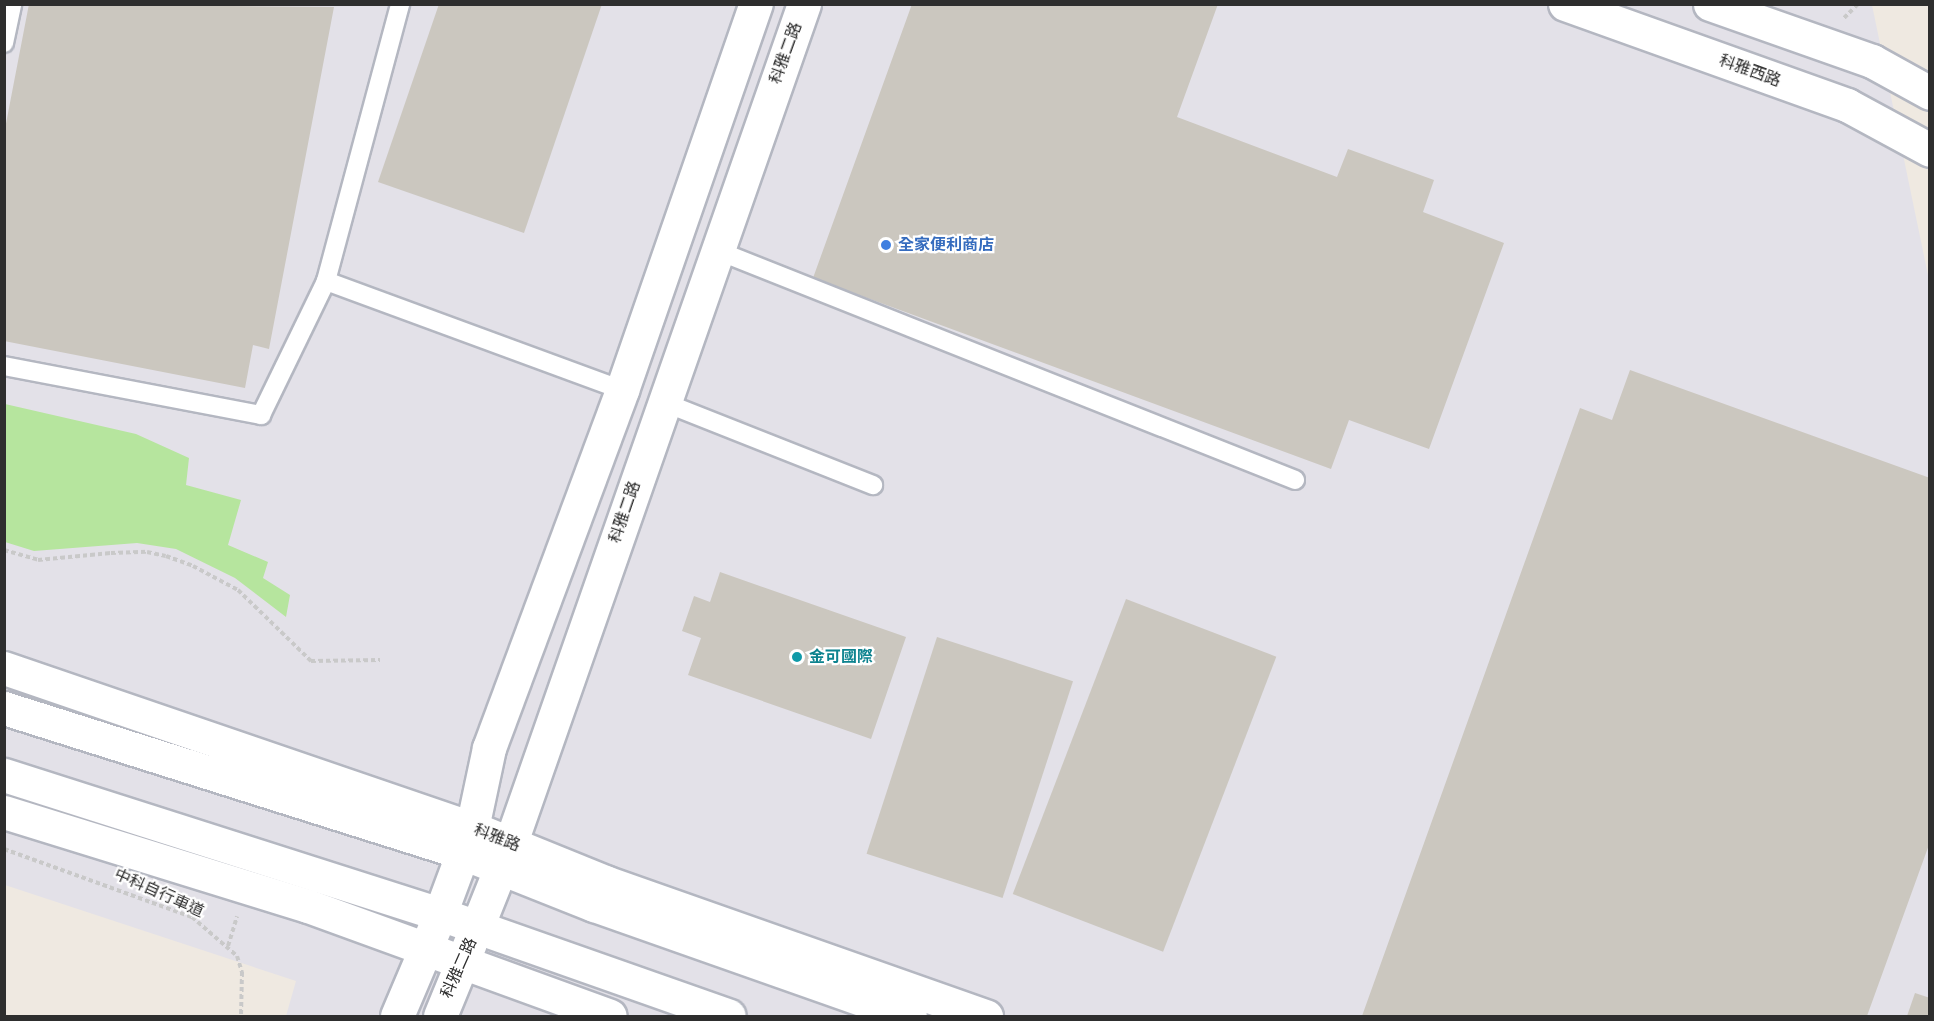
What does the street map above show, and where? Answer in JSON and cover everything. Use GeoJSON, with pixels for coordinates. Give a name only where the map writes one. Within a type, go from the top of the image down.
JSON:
{"type":"FeatureCollection","features":[{"type":"Feature","properties":{"kind":"street"},"geometry":{"type":"LineString","coordinates":[[397,1017],[440,914],[467,840],[489,748],[622,390],[756,4]]}},
{"type":"Feature","properties":{"kind":"street","name":"科雅二路"},"geometry":{"type":"LineString","coordinates":[[440,1017],[505,854],[804,4]]}},
{"type":"Feature","properties":{"kind":"street","name":"科雅西路"},"geometry":{"type":"LineString","coordinates":[[1565,4],[1847,105],[1929,150]]}},
{"type":"Feature","properties":{"kind":"street"},"geometry":{"type":"LineString","coordinates":[[1710,4],[1872,61],[1929,93]]}},
{"type":"Feature","properties":{"kind":"street","name":"科雅路"},"geometry":{"type":"LineString","coordinates":[[4,668],[505,854],[605,882],[986,1017]]}},
{"type":"Feature","properties":{"kind":"street","name":"科雅路"},"geometry":{"type":"LineString","coordinates":[[4,708],[467,840]]}},
{"type":"Feature","properties":{"kind":"street"},"geometry":{"type":"LineString","coordinates":[[4,775],[440,914],[729,1017]]}},
{"type":"Feature","properties":{"kind":"street"},"geometry":{"type":"LineString","coordinates":[[4,812],[308,906],[610,1017]]}},
{"type":"Feature","properties":{"kind":"street","name":"科雅路"},"geometry":{"type":"LineString","coordinates":[[505,854],[594,905],[910,1017]]}},
{"type":"Feature","properties":{"kind":"lane"},"geometry":{"type":"LineString","coordinates":[[4,42],[12,4]]}},
{"type":"Feature","properties":{"kind":"lane"},"geometry":{"type":"LineString","coordinates":[[4,366],[261,415],[326,281],[400,4]]}},
{"type":"Feature","properties":{"kind":"lane"},"geometry":{"type":"LineString","coordinates":[[716,250],[1295,480]]}},
{"type":"Feature","properties":{"kind":"lane"},"geometry":{"type":"LineString","coordinates":[[326,281],[622,390]]}},
{"type":"Feature","properties":{"kind":"lane"},"geometry":{"type":"LineString","coordinates":[[663,402],[873,485]]}},
{"type":"Feature","properties":{"kind":"path"},"geometry":{"type":"LineString","coordinates":[[4,550],[38,560],[111,553],[147,552],[166,556],[194,566],[237,590],[311,661],[380,660]]}},
{"type":"Feature","properties":{"kind":"path","name":"中科自行車道"},"geometry":{"type":"LineString","coordinates":[[4,849],[98,880],[200,923],[237,956],[242,972],[240,1017]]}},
{"type":"Feature","properties":{"kind":"shaded area"},"geometry":{"type":"Polygon","coordinates":[[[5,5],[1872,5],[1929,280],[1929,1016],[286,1016],[296,981],[5,885],[5,5]]]}},
{"type":"Feature","properties":{"kind":"green space"},"geometry":{"type":"Polygon","coordinates":[[[5,404],[136,434],[189,458],[186,485],[241,500],[228,545],[268,562],[263,578],[290,595],[286,617],[235,578],[176,549],[137,543],[34,551],[5,542],[5,404]]]}},
{"type":"Feature","properties":{"kind":"building"},"geometry":{"type":"Polygon","coordinates":[[[29,4],[334,7],[269,349],[253,345],[245,388],[4,341],[4,134],[29,4]]]}},
{"type":"Feature","properties":{"kind":"building"},"geometry":{"type":"Polygon","coordinates":[[[439,4],[602,4],[524,233],[378,182],[439,4]]]}},
{"type":"Feature","properties":{"kind":"building"},"geometry":{"type":"Polygon","coordinates":[[[912,4],[1218,4],[1177,117],[1337,177],[1348,149],[1434,180],[1423,212],[1504,243],[1429,449],[1349,420],[1331,469],[813,278],[912,4]]]}},
{"type":"Feature","properties":{"kind":"building"},"geometry":{"type":"Polygon","coordinates":[[[1630,370],[1930,478],[1930,842],[1867,1016],[1362,1016],[1580,408],[1612,420],[1630,370]]]}},
{"type":"Feature","properties":{"kind":"building","name":"金可國際"},"geometry":{"type":"Polygon","coordinates":[[[720,572],[906,637],[871,739],[688,675],[701,638],[682,631],[694,596],[710,602],[720,572]]]}},
{"type":"Feature","properties":{"kind":"building"},"geometry":{"type":"Polygon","coordinates":[[[1126,599],[1276,657],[1163,952],[1013,894],[1126,599]]]}},
{"type":"Feature","properties":{"kind":"building"},"geometry":{"type":"Polygon","coordinates":[[[937,637],[1073,681],[1003,898],[867,854],[937,637]]]}},
{"type":"Feature","properties":{"kind":"building"},"geometry":{"type":"Polygon","coordinates":[[[1915,993],[1930,998],[1930,1016],[1907,1016],[1915,993]]]}},
{"type":"Feature","properties":{"kind":"place","name":"全家便利商店"},"geometry":{"type":"Point","coordinates":[886,245]}},
{"type":"Feature","properties":{"kind":"place","name":"金可國際"},"geometry":{"type":"Point","coordinates":[797,657]}}]}
